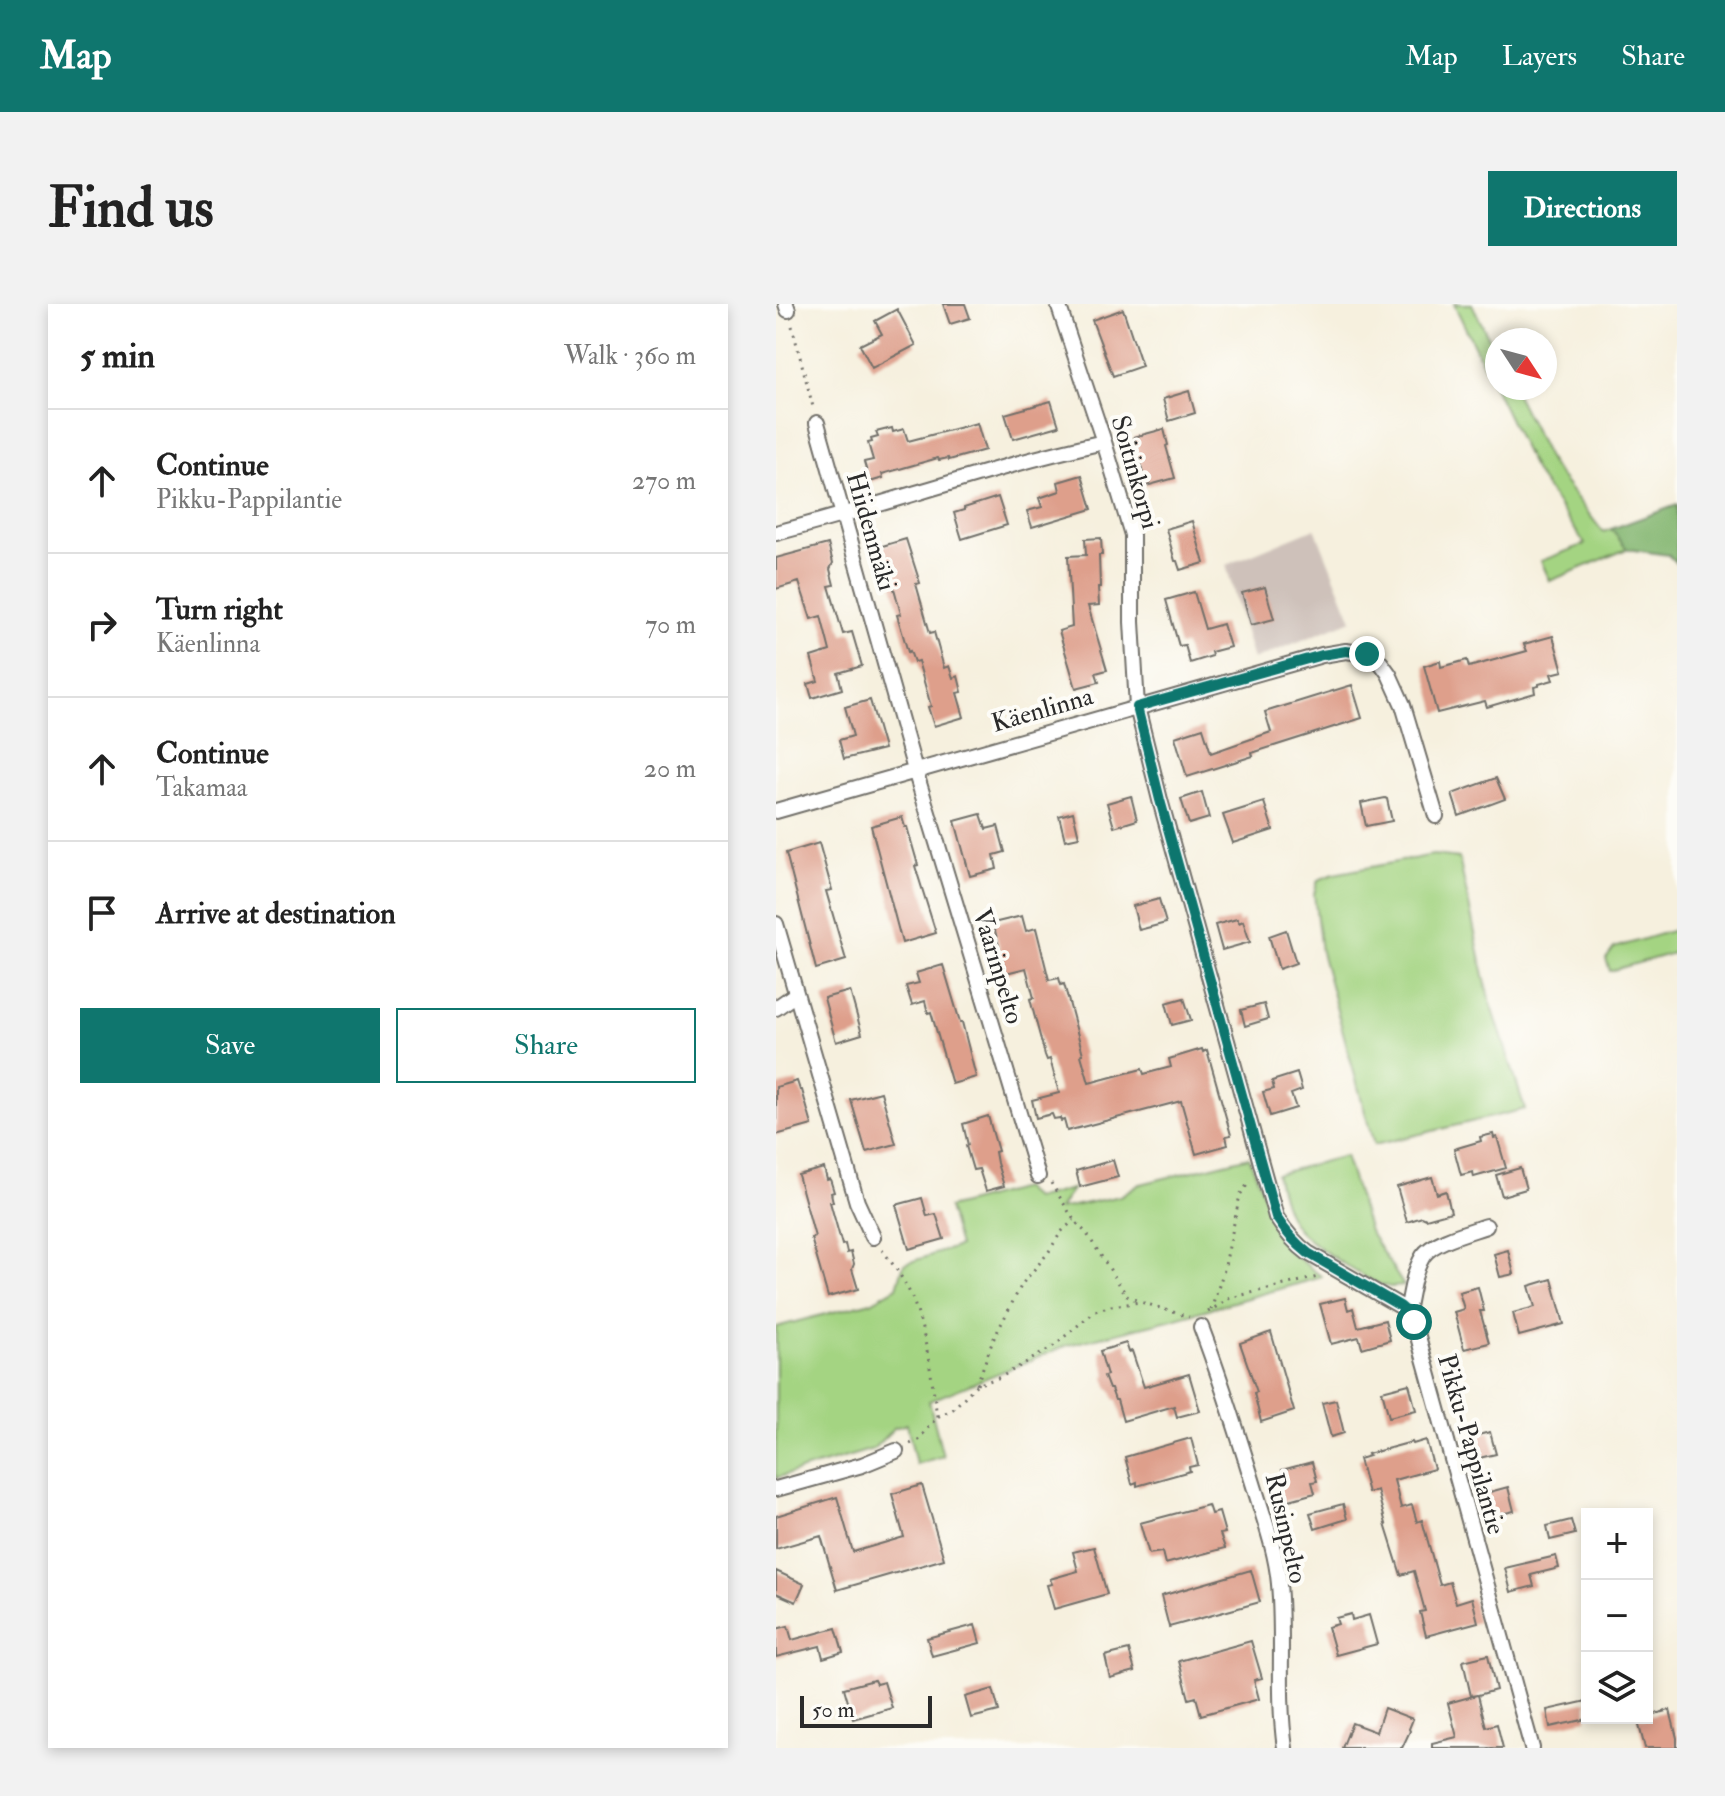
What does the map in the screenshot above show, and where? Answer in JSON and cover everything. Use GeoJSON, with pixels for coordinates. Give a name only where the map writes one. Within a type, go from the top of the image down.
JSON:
{"type":"FeatureCollection","features":[{"type":"Feature","properties":{"kind":"street","name":"Soitinkorpi"},"geometry":{"type":"LineString","coordinates":[[1058,304],[1132,535],[1132,622],[1137,707]]}},
{"type":"Feature","properties":{"kind":"street","name":"Hiidenmäki"},"geometry":{"type":"LineString","coordinates":[[817,423],[915,770]]}},
{"type":"Feature","properties":{"kind":"street"},"geometry":{"type":"LineString","coordinates":[[776,533],[1059,451],[1104,442]]}},
{"type":"Feature","properties":{"kind":"street","name":"Käenlinna"},"geometry":{"type":"LineString","coordinates":[[776,811],[1322,655],[1346,651],[1367,654],[1381,663],[1389,674],[1403,705],[1436,816]]}},
{"type":"Feature","properties":{"kind":"street"},"geometry":{"type":"LineString","coordinates":[[1137,707],[1261,1165],[1276,1217],[1285,1231],[1308,1253],[1407,1312],[1414,1276],[1424,1254],[1442,1242],[1486,1226]]}},
{"type":"Feature","properties":{"kind":"street","name":"Vaarinpelto"},"geometry":{"type":"LineString","coordinates":[[915,770],[1038,1176]]}},
{"type":"Feature","properties":{"kind":"street"},"geometry":{"type":"LineString","coordinates":[[776,924],[857,1202],[873,1237]]}},
{"type":"Feature","properties":{"kind":"street"},"geometry":{"type":"LineString","coordinates":[[776,1008],[796,994]]}},
{"type":"Feature","properties":{"kind":"street","name":"Pikku-Pappilantie"},"geometry":{"type":"LineString","coordinates":[[1407,1312],[1414,1322],[1532,1748]]}},
{"type":"Feature","properties":{"kind":"street","name":"Rusinpelto"},"geometry":{"type":"LineString","coordinates":[[1201,1327],[1255,1487],[1279,1581],[1285,1748]]}},
{"type":"Feature","properties":{"kind":"street"},"geometry":{"type":"LineString","coordinates":[[776,1489],[862,1465],[896,1451]]}},
{"type":"Feature","properties":{"kind":"path"},"geometry":{"type":"LineString","coordinates":[[787,307],[817,423]]}},
{"type":"Feature","properties":{"kind":"path"},"geometry":{"type":"LineString","coordinates":[[1201,1327],[1211,1311],[1224,1270],[1240,1195],[1261,1165]]}},
{"type":"Feature","properties":{"kind":"path"},"geometry":{"type":"LineString","coordinates":[[1038,1176],[1055,1187],[1127,1296],[1188,1318],[1211,1311],[1230,1298],[1338,1270]]}},
{"type":"Feature","properties":{"kind":"path"},"geometry":{"type":"LineString","coordinates":[[896,1451],[918,1440],[937,1417],[953,1409],[976,1385],[993,1340],[1022,1284],[1061,1232],[1074,1220]]}},
{"type":"Feature","properties":{"kind":"path"},"geometry":{"type":"LineString","coordinates":[[873,1237],[908,1288],[920,1321],[937,1417]]}},
{"type":"Feature","properties":{"kind":"path"},"geometry":{"type":"LineString","coordinates":[[976,1385],[1001,1377],[1051,1348],[1095,1311],[1141,1302]]}},
{"type":"Feature","properties":{"kind":"shaded area"},"geometry":{"type":"Polygon","coordinates":[[[1315,528],[1352,620],[1253,660],[1226,565],[1315,528]]]}},
{"type":"Feature","properties":{"kind":"green space"},"geometry":{"type":"Polygon","coordinates":[[[1454,304],[1472,304],[1485,331],[1485,368],[1454,304]]]}},
{"type":"Feature","properties":{"kind":"green space"},"geometry":{"type":"Polygon","coordinates":[[[1500,400],[1519,400],[1552,466],[1603,532],[1611,529],[1627,549],[1550,581],[1541,561],[1585,544],[1535,472],[1500,400]]]}},
{"type":"Feature","properties":{"kind":"green space"},"geometry":{"type":"Polygon","coordinates":[[[1677,505],[1677,564],[1668,555],[1627,549],[1611,529],[1677,505]]]}},
{"type":"Feature","properties":{"kind":"green space"},"geometry":{"type":"Polygon","coordinates":[[[1433,855],[1459,858],[1488,994],[1525,1109],[1374,1145],[1321,952],[1314,894],[1318,880],[1334,874],[1433,855]]]}},
{"type":"Feature","properties":{"kind":"green space"},"geometry":{"type":"Polygon","coordinates":[[[1677,929],[1677,952],[1610,971],[1606,959],[1614,948],[1677,929]]]}},
{"type":"Feature","properties":{"kind":"green space"},"geometry":{"type":"Polygon","coordinates":[[[1345,1156],[1369,1231],[1404,1286],[1382,1285],[1326,1252],[1296,1227],[1283,1202],[1276,1174],[1345,1156]]]}},
{"type":"Feature","properties":{"kind":"green space"},"geometry":{"type":"Polygon","coordinates":[[[1249,1157],[1275,1232],[1287,1249],[1322,1277],[1068,1345],[929,1401],[943,1456],[916,1464],[907,1424],[894,1428],[873,1449],[776,1478],[776,1327],[871,1302],[897,1287],[904,1264],[959,1246],[948,1208],[1022,1188],[1034,1199],[1072,1189],[1059,1209],[1120,1196],[1137,1185],[1249,1157]]]}},
{"type":"Feature","properties":{"kind":"building"},"geometry":{"type":"Polygon","coordinates":[[[943,304],[965,304],[970,318],[950,324],[943,304]]]}},
{"type":"Feature","properties":{"kind":"building"},"geometry":{"type":"Polygon","coordinates":[[[897,309],[916,345],[872,368],[860,345],[882,334],[875,321],[897,309]]]}},
{"type":"Feature","properties":{"kind":"building"},"geometry":{"type":"Polygon","coordinates":[[[1123,309],[1142,366],[1113,376],[1092,320],[1123,309]]]}},
{"type":"Feature","properties":{"kind":"building"},"geometry":{"type":"Polygon","coordinates":[[[1189,391],[1195,413],[1169,421],[1163,399],[1189,391]]]}},
{"type":"Feature","properties":{"kind":"building"},"geometry":{"type":"Polygon","coordinates":[[[1051,401],[1059,426],[1013,439],[1005,414],[1051,401]]]}},
{"type":"Feature","properties":{"kind":"building"},"geometry":{"type":"Polygon","coordinates":[[[977,423],[985,450],[949,460],[938,458],[882,474],[883,478],[870,482],[864,462],[873,460],[868,443],[878,437],[876,432],[904,429],[908,441],[977,423]]]}},
{"type":"Feature","properties":{"kind":"building"},"geometry":{"type":"Polygon","coordinates":[[[1164,429],[1175,478],[1146,486],[1134,437],[1164,429]]]}},
{"type":"Feature","properties":{"kind":"building"},"geometry":{"type":"Polygon","coordinates":[[[1082,475],[1092,509],[1032,527],[1027,511],[1042,507],[1039,498],[1060,491],[1058,482],[1082,475]]]}},
{"type":"Feature","properties":{"kind":"building"},"geometry":{"type":"Polygon","coordinates":[[[998,497],[1007,525],[962,539],[954,513],[998,497]]]}},
{"type":"Feature","properties":{"kind":"building"},"geometry":{"type":"Polygon","coordinates":[[[1192,521],[1204,563],[1180,570],[1166,529],[1192,521]]]}},
{"type":"Feature","properties":{"kind":"building"},"geometry":{"type":"Polygon","coordinates":[[[1101,538],[1099,605],[1088,606],[1107,670],[1096,673],[1099,682],[1076,688],[1059,631],[1072,627],[1068,556],[1086,555],[1085,539],[1101,538]]]}},
{"type":"Feature","properties":{"kind":"building"},"geometry":{"type":"Polygon","coordinates":[[[906,539],[920,583],[916,584],[930,633],[934,632],[944,668],[949,666],[953,678],[958,676],[962,692],[957,693],[964,717],[934,726],[918,661],[914,662],[908,652],[897,615],[901,614],[892,581],[889,582],[879,547],[906,539]]]}},
{"type":"Feature","properties":{"kind":"building"},"geometry":{"type":"Polygon","coordinates":[[[828,544],[834,585],[829,586],[843,634],[852,632],[862,666],[838,673],[842,689],[812,698],[808,684],[818,681],[811,657],[830,651],[821,616],[811,619],[799,582],[776,589],[776,558],[828,544]]]}},
{"type":"Feature","properties":{"kind":"building"},"geometry":{"type":"Polygon","coordinates":[[[1265,587],[1274,619],[1251,625],[1242,593],[1265,587]]]}},
{"type":"Feature","properties":{"kind":"building"},"geometry":{"type":"Polygon","coordinates":[[[1194,592],[1205,629],[1223,624],[1230,647],[1211,652],[1212,656],[1190,663],[1185,645],[1179,646],[1166,600],[1194,592]]]}},
{"type":"Feature","properties":{"kind":"building"},"geometry":{"type":"Polygon","coordinates":[[[1553,636],[1563,671],[1551,674],[1553,680],[1534,687],[1535,693],[1487,707],[1485,701],[1437,713],[1424,666],[1440,661],[1441,667],[1467,660],[1469,667],[1527,651],[1524,644],[1553,636]]]}},
{"type":"Feature","properties":{"kind":"building"},"geometry":{"type":"Polygon","coordinates":[[[1352,685],[1362,718],[1187,777],[1175,737],[1203,728],[1211,753],[1271,732],[1265,712],[1352,685]]]}},
{"type":"Feature","properties":{"kind":"building"},"geometry":{"type":"Polygon","coordinates":[[[870,700],[884,749],[844,759],[839,740],[853,736],[845,707],[870,700]]]}},
{"type":"Feature","properties":{"kind":"building"},"geometry":{"type":"Polygon","coordinates":[[[1496,778],[1505,799],[1459,816],[1452,794],[1496,778]]]}},
{"type":"Feature","properties":{"kind":"building"},"geometry":{"type":"Polygon","coordinates":[[[1202,792],[1209,818],[1189,824],[1181,799],[1202,792]]]}},
{"type":"Feature","properties":{"kind":"building"},"geometry":{"type":"Polygon","coordinates":[[[1131,796],[1137,820],[1114,827],[1107,803],[1131,796]]]}},
{"type":"Feature","properties":{"kind":"building"},"geometry":{"type":"Polygon","coordinates":[[[1385,798],[1392,821],[1366,826],[1361,803],[1385,798]]]}},
{"type":"Feature","properties":{"kind":"building"},"geometry":{"type":"Polygon","coordinates":[[[1264,802],[1273,830],[1233,843],[1223,815],[1264,802]]]}},
{"type":"Feature","properties":{"kind":"building"},"geometry":{"type":"Polygon","coordinates":[[[1073,812],[1079,837],[1065,840],[1059,816],[1073,812]]]}},
{"type":"Feature","properties":{"kind":"building"},"geometry":{"type":"Polygon","coordinates":[[[981,814],[986,829],[998,826],[1005,852],[994,855],[997,869],[970,876],[955,821],[981,814]]]}},
{"type":"Feature","properties":{"kind":"building"},"geometry":{"type":"Polygon","coordinates":[[[902,817],[936,933],[902,943],[871,826],[902,817]]]}},
{"type":"Feature","properties":{"kind":"building"},"geometry":{"type":"Polygon","coordinates":[[[819,843],[832,890],[826,891],[846,960],[816,969],[786,853],[819,843]]]}},
{"type":"Feature","properties":{"kind":"building"},"geometry":{"type":"Polygon","coordinates":[[[1159,899],[1166,923],[1139,930],[1133,906],[1159,899]]]}},
{"type":"Feature","properties":{"kind":"building"},"geometry":{"type":"Polygon","coordinates":[[[1022,916],[1026,931],[1036,928],[1049,980],[1059,978],[1061,985],[1064,984],[1089,1083],[1142,1069],[1144,1074],[1171,1067],[1169,1059],[1207,1050],[1231,1135],[1226,1136],[1228,1145],[1196,1154],[1181,1101],[1067,1131],[1064,1120],[1054,1119],[1052,1114],[1036,1118],[1032,1100],[1059,1093],[1030,999],[1034,998],[1026,968],[1006,973],[993,923],[1022,916]]]}},
{"type":"Feature","properties":{"kind":"building"},"geometry":{"type":"Polygon","coordinates":[[[1237,919],[1239,923],[1243,921],[1250,942],[1222,950],[1215,925],[1237,919]]]}},
{"type":"Feature","properties":{"kind":"building"},"geometry":{"type":"Polygon","coordinates":[[[1286,930],[1296,963],[1279,969],[1269,936],[1286,930]]]}},
{"type":"Feature","properties":{"kind":"building"},"geometry":{"type":"Polygon","coordinates":[[[943,965],[976,1077],[952,1084],[931,1012],[928,1013],[925,1001],[912,1005],[906,986],[919,983],[916,973],[943,965]]]}},
{"type":"Feature","properties":{"kind":"building"},"geometry":{"type":"Polygon","coordinates":[[[850,991],[862,1034],[836,1042],[824,998],[850,991]]]}},
{"type":"Feature","properties":{"kind":"building"},"geometry":{"type":"Polygon","coordinates":[[[1184,998],[1191,1020],[1172,1025],[1166,1003],[1184,998]]]}},
{"type":"Feature","properties":{"kind":"building"},"geometry":{"type":"Polygon","coordinates":[[[1264,1004],[1268,1019],[1245,1026],[1241,1010],[1264,1004]]]}},
{"type":"Feature","properties":{"kind":"building"},"geometry":{"type":"Polygon","coordinates":[[[1297,1073],[1302,1090],[1291,1094],[1296,1108],[1270,1116],[1263,1092],[1274,1089],[1272,1081],[1297,1073]]]}},
{"type":"Feature","properties":{"kind":"building"},"geometry":{"type":"Polygon","coordinates":[[[797,1081],[812,1125],[776,1135],[776,1087],[797,1081]]]}},
{"type":"Feature","properties":{"kind":"building"},"geometry":{"type":"Polygon","coordinates":[[[881,1092],[896,1144],[866,1152],[851,1100],[881,1092]]]}},
{"type":"Feature","properties":{"kind":"building"},"geometry":{"type":"Polygon","coordinates":[[[988,1116],[1004,1186],[986,1191],[979,1169],[973,1170],[963,1124],[988,1116]]]}},
{"type":"Feature","properties":{"kind":"building"},"geometry":{"type":"Polygon","coordinates":[[[1493,1134],[1494,1138],[1497,1137],[1506,1168],[1474,1177],[1473,1172],[1461,1175],[1454,1149],[1493,1134]]]}},
{"type":"Feature","properties":{"kind":"building"},"geometry":{"type":"Polygon","coordinates":[[[1113,1160],[1118,1177],[1080,1187],[1076,1171],[1113,1160]]]}},
{"type":"Feature","properties":{"kind":"building"},"geometry":{"type":"Polygon","coordinates":[[[824,1168],[834,1192],[831,1193],[833,1202],[830,1202],[842,1245],[845,1244],[847,1253],[851,1252],[858,1289],[828,1297],[811,1238],[815,1237],[798,1175],[824,1168]]]}},
{"type":"Feature","properties":{"kind":"building"},"geometry":{"type":"Polygon","coordinates":[[[1520,1168],[1526,1189],[1502,1196],[1496,1175],[1520,1168]]]}},
{"type":"Feature","properties":{"kind":"building"},"geometry":{"type":"Polygon","coordinates":[[[1432,1177],[1437,1194],[1446,1191],[1451,1212],[1407,1222],[1397,1187],[1432,1177]]]}},
{"type":"Feature","properties":{"kind":"building"},"geometry":{"type":"Polygon","coordinates":[[[922,1198],[927,1216],[936,1214],[944,1239],[909,1249],[896,1205],[922,1198]]]}},
{"type":"Feature","properties":{"kind":"building"},"geometry":{"type":"Polygon","coordinates":[[[1508,1250],[1514,1274],[1500,1277],[1494,1254],[1508,1250]]]}},
{"type":"Feature","properties":{"kind":"building"},"geometry":{"type":"Polygon","coordinates":[[[1552,1279],[1564,1324],[1519,1336],[1513,1313],[1535,1307],[1529,1286],[1552,1279]]]}},
{"type":"Feature","properties":{"kind":"building"},"geometry":{"type":"Polygon","coordinates":[[[1478,1287],[1484,1311],[1480,1311],[1489,1343],[1464,1349],[1454,1312],[1464,1309],[1459,1292],[1478,1287]]]}},
{"type":"Feature","properties":{"kind":"building"},"geometry":{"type":"Polygon","coordinates":[[[1345,1298],[1348,1310],[1353,1308],[1358,1327],[1385,1320],[1390,1340],[1362,1348],[1359,1337],[1331,1344],[1320,1304],[1345,1298]]]}},
{"type":"Feature","properties":{"kind":"building"},"geometry":{"type":"Polygon","coordinates":[[[1271,1332],[1294,1411],[1261,1422],[1254,1393],[1257,1392],[1240,1343],[1271,1332]]]}},
{"type":"Feature","properties":{"kind":"building"},"geometry":{"type":"Polygon","coordinates":[[[1126,1343],[1129,1352],[1132,1351],[1144,1387],[1189,1374],[1200,1411],[1177,1417],[1174,1406],[1123,1421],[1117,1400],[1104,1376],[1107,1375],[1100,1351],[1126,1343]]]}},
{"type":"Feature","properties":{"kind":"building"},"geometry":{"type":"Polygon","coordinates":[[[1409,1384],[1416,1410],[1389,1417],[1382,1391],[1409,1384]]]}},
{"type":"Feature","properties":{"kind":"building"},"geometry":{"type":"Polygon","coordinates":[[[1336,1400],[1344,1433],[1331,1437],[1322,1403],[1336,1400]]]}},
{"type":"Feature","properties":{"kind":"building"},"geometry":{"type":"Polygon","coordinates":[[[1490,1432],[1496,1454],[1475,1459],[1470,1437],[1490,1432]]]}},
{"type":"Feature","properties":{"kind":"building"},"geometry":{"type":"Polygon","coordinates":[[[1191,1438],[1198,1465],[1189,1467],[1190,1471],[1137,1486],[1137,1482],[1132,1484],[1125,1457],[1191,1438]]]}},
{"type":"Feature","properties":{"kind":"building"},"geometry":{"type":"Polygon","coordinates":[[[1426,1440],[1434,1469],[1394,1480],[1401,1508],[1412,1505],[1417,1522],[1422,1520],[1440,1585],[1450,1582],[1456,1603],[1472,1598],[1478,1622],[1426,1636],[1420,1612],[1425,1611],[1414,1571],[1401,1575],[1377,1490],[1368,1493],[1359,1459],[1426,1440]]]}},
{"type":"Feature","properties":{"kind":"building"},"geometry":{"type":"Polygon","coordinates":[[[1312,1462],[1317,1481],[1312,1482],[1315,1493],[1282,1502],[1275,1478],[1284,1475],[1282,1470],[1312,1462]]]}},
{"type":"Feature","properties":{"kind":"building"},"geometry":{"type":"Polygon","coordinates":[[[922,1485],[944,1559],[837,1590],[821,1536],[776,1549],[776,1516],[837,1497],[853,1552],[904,1537],[892,1494],[922,1485]]]}},
{"type":"Feature","properties":{"kind":"building"},"geometry":{"type":"Polygon","coordinates":[[[1508,1487],[1514,1511],[1492,1516],[1486,1493],[1508,1487]]]}},
{"type":"Feature","properties":{"kind":"building"},"geometry":{"type":"Polygon","coordinates":[[[1343,1504],[1347,1519],[1315,1529],[1310,1513],[1343,1504]]]}},
{"type":"Feature","properties":{"kind":"building"},"geometry":{"type":"Polygon","coordinates":[[[1208,1505],[1211,1514],[1219,1512],[1225,1533],[1220,1534],[1225,1548],[1165,1564],[1162,1552],[1149,1554],[1140,1523],[1208,1505]]]}},
{"type":"Feature","properties":{"kind":"building"},"geometry":{"type":"Polygon","coordinates":[[[1571,1520],[1575,1534],[1550,1540],[1547,1526],[1571,1520]]]}},
{"type":"Feature","properties":{"kind":"building"},"geometry":{"type":"Polygon","coordinates":[[[1094,1547],[1107,1594],[1054,1609],[1047,1585],[1052,1584],[1050,1579],[1078,1571],[1073,1552],[1094,1547]]]}},
{"type":"Feature","properties":{"kind":"building"},"geometry":{"type":"Polygon","coordinates":[[[1556,1556],[1559,1568],[1531,1575],[1534,1586],[1511,1592],[1505,1568],[1556,1556]]]}},
{"type":"Feature","properties":{"kind":"building"},"geometry":{"type":"Polygon","coordinates":[[[1251,1570],[1260,1602],[1169,1627],[1161,1596],[1251,1570]]]}},
{"type":"Feature","properties":{"kind":"building"},"geometry":{"type":"Polygon","coordinates":[[[776,1571],[804,1584],[796,1602],[776,1593],[776,1571]]]}},
{"type":"Feature","properties":{"kind":"building"},"geometry":{"type":"Polygon","coordinates":[[[1351,1614],[1352,1620],[1369,1615],[1377,1644],[1336,1655],[1328,1627],[1338,1624],[1336,1618],[1351,1614]]]}},
{"type":"Feature","properties":{"kind":"building"},"geometry":{"type":"Polygon","coordinates":[[[975,1625],[980,1643],[932,1656],[927,1638],[975,1625]]]}},
{"type":"Feature","properties":{"kind":"building"},"geometry":{"type":"Polygon","coordinates":[[[788,1626],[792,1640],[836,1628],[843,1652],[823,1658],[820,1646],[776,1657],[776,1629],[788,1626]]]}},
{"type":"Feature","properties":{"kind":"building"},"geometry":{"type":"Polygon","coordinates":[[[1251,1641],[1262,1678],[1254,1680],[1259,1699],[1201,1715],[1196,1697],[1189,1699],[1179,1661],[1251,1641]]]}},
{"type":"Feature","properties":{"kind":"building"},"geometry":{"type":"Polygon","coordinates":[[[1129,1650],[1135,1671],[1110,1678],[1105,1656],[1129,1650]]]}},
{"type":"Feature","properties":{"kind":"building"},"geometry":{"type":"Polygon","coordinates":[[[1488,1655],[1496,1690],[1478,1695],[1486,1727],[1497,1724],[1503,1748],[1432,1748],[1432,1743],[1457,1737],[1448,1703],[1477,1695],[1471,1696],[1463,1661],[1488,1655]]]}},
{"type":"Feature","properties":{"kind":"building"},"geometry":{"type":"Polygon","coordinates":[[[874,1680],[876,1684],[884,1682],[892,1708],[853,1719],[844,1688],[874,1680]]]}},
{"type":"Feature","properties":{"kind":"building"},"geometry":{"type":"Polygon","coordinates":[[[993,1689],[999,1711],[971,1718],[965,1697],[993,1689]]]}},
{"type":"Feature","properties":{"kind":"building"},"geometry":{"type":"Polygon","coordinates":[[[1581,1702],[1581,1720],[1550,1727],[1547,1710],[1581,1702]]]}},
{"type":"Feature","properties":{"kind":"building"},"geometry":{"type":"Polygon","coordinates":[[[1384,1708],[1413,1719],[1402,1748],[1342,1748],[1352,1723],[1376,1732],[1384,1708]]]}},
{"type":"Feature","properties":{"kind":"building"},"geometry":{"type":"Polygon","coordinates":[[[1670,1710],[1677,1748],[1645,1748],[1639,1724],[1653,1724],[1653,1714],[1670,1710]]]}},
{"type":"Feature","properties":{"kind":"route"},"geometry":{"type":"LineString","coordinates":[[1367,654],[1346,651],[1322,655],[1137,707],[1205,966],[1276,1217],[1296,1244],[1400,1306],[1414,1322]]}}]}
